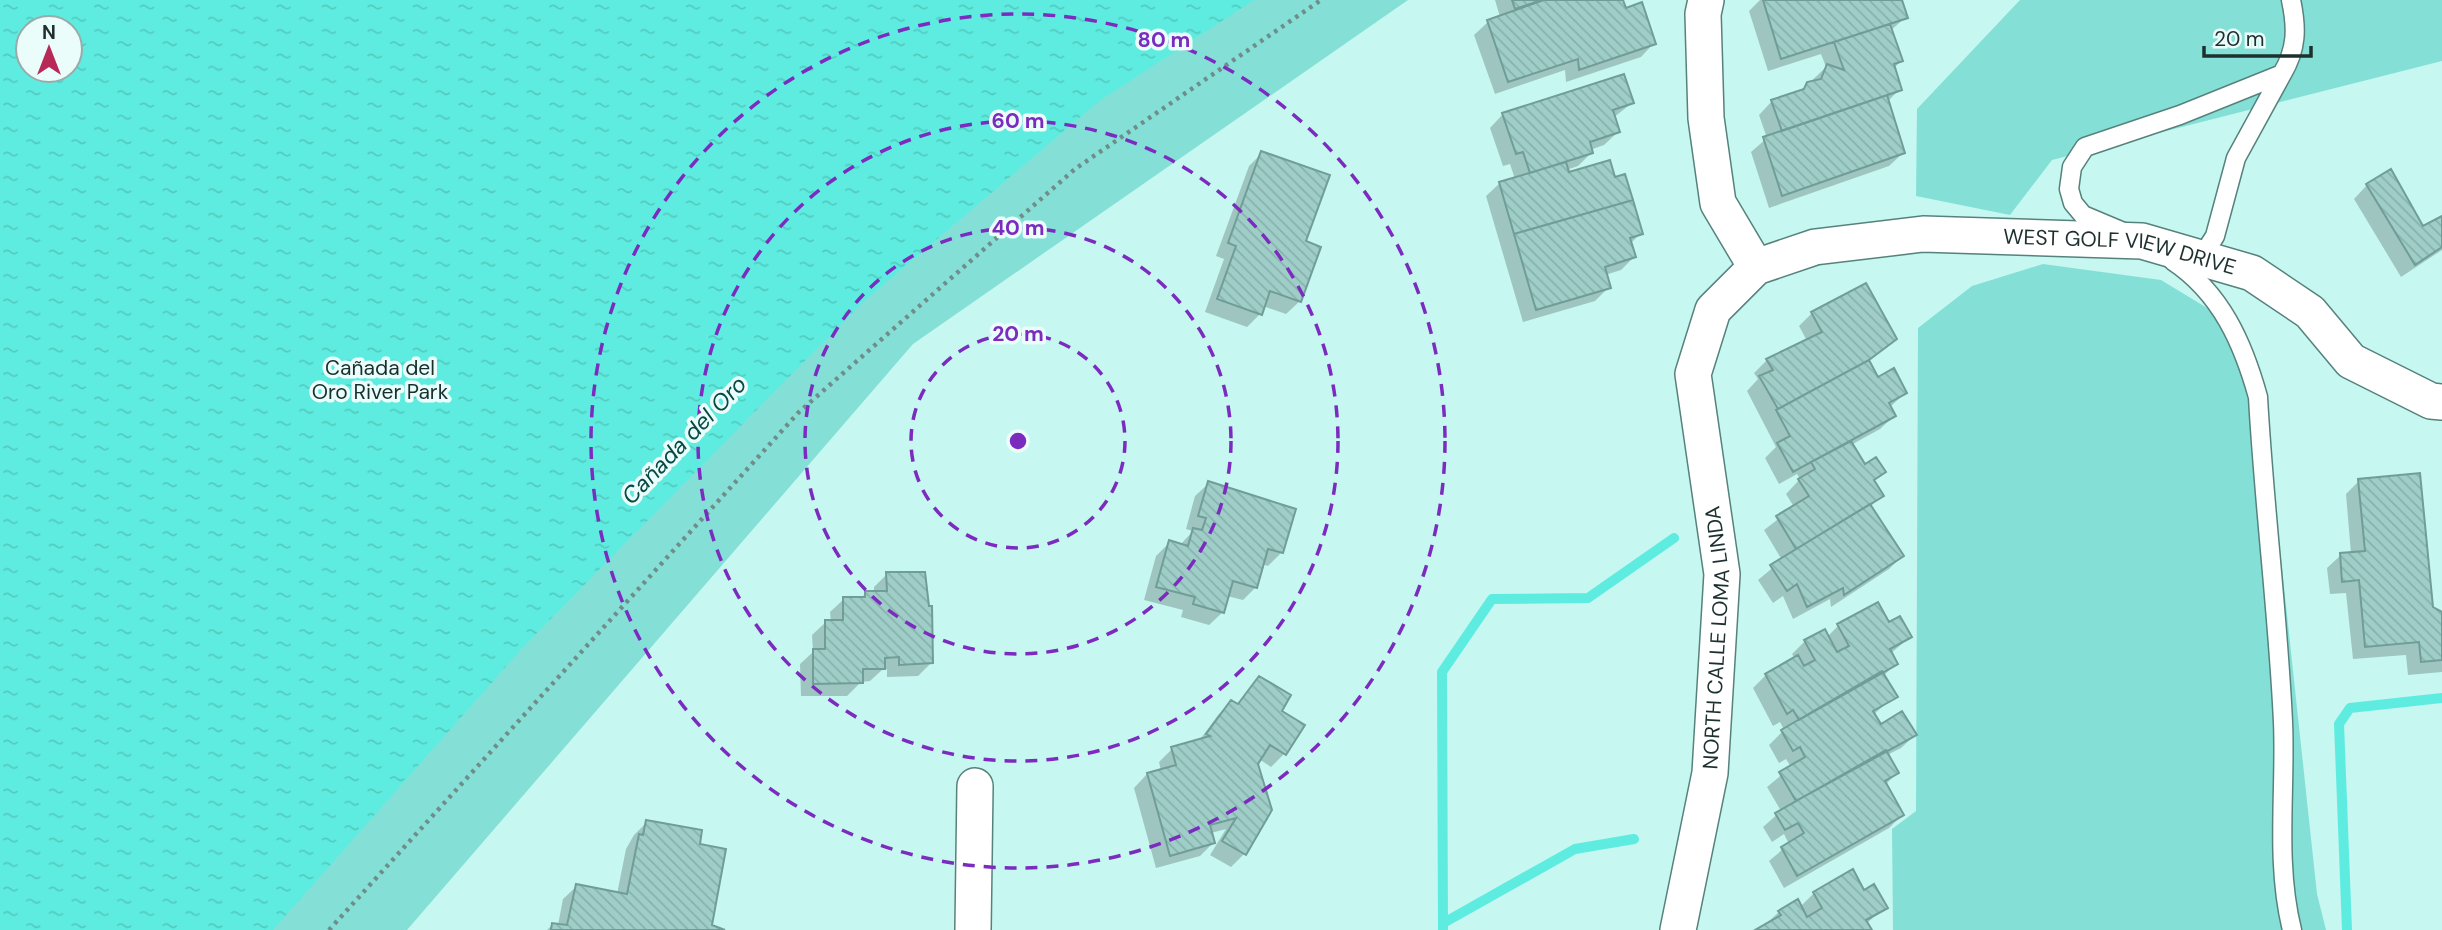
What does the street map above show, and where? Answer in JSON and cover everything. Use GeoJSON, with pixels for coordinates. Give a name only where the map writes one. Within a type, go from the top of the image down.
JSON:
{"type":"FeatureCollection","features":[{"type":"Feature","properties":{"kind":"street"},"geometry":{"type":"LineString","coordinates":[[1706,0],[1703,14],[1706,118],[1718,203],[1756,267]]}},
{"type":"Feature","properties":{"kind":"street","name":"WEST GOLF VIEW DRIVE"},"geometry":{"type":"LineString","coordinates":[[1756,267],[1815,247],[1923,234],[2142,241],[2199,267],[2252,273],[2310,312],[2351,361],[2431,401],[2442,402]]}},
{"type":"Feature","properties":{"kind":"street","name":"NORTH CALLE LOMA LINDA"},"geometry":{"type":"LineString","coordinates":[[1678,930],[1710,774],[1722,574],[1693,374],[1713,310],[1756,267]]}},
{"type":"Feature","properties":{"kind":"street"},"geometry":{"type":"LineString","coordinates":[[973,930],[975,786]]}},
{"type":"Feature","properties":{"kind":"lane"},"geometry":{"type":"LineString","coordinates":[[2291,0],[2297,33],[2289,63],[2236,158],[2215,236],[2199,267],[2245,353],[2258,397],[2283,721],[2282,840],[2286,906],[2292,930]]}},
{"type":"Feature","properties":{"kind":"lane"},"geometry":{"type":"LineString","coordinates":[[2142,241],[2083,215],[2073,203],[2069,189],[2072,167],[2085,147],[2180,115],[2282,74]]}},
{"type":"Feature","properties":{"kind":"path"},"geometry":{"type":"LineString","coordinates":[[329,930],[799,412],[1075,169],[1321,0]]}},
{"type":"Feature","properties":{"kind":"green space","name":"Cañada del Oro River Park"},"geometry":{"type":"Polygon","coordinates":[[[0,0],[1408,0],[913,344],[407,930],[0,930],[0,0]]]}},
{"type":"Feature","properties":{"kind":"green space"},"geometry":{"type":"Polygon","coordinates":[[[2020,0],[2442,0],[2442,61],[2052,160],[2010,215],[1916,196],[1917,109],[2020,0]]]}},
{"type":"Feature","properties":{"kind":"green space"},"geometry":{"type":"Polygon","coordinates":[[[2043,264],[2161,280],[2232,323],[2268,438],[2317,894],[2326,930],[1893,930],[1892,829],[1916,811],[1918,328],[1972,286],[2043,264]]]}},
{"type":"Feature","properties":{"kind":"water","name":"Cañada del Oro River Park"},"geometry":{"type":"Polygon","coordinates":[[[0,0],[1254,0],[1098,102],[862,303],[525,645],[273,930],[0,930],[0,0]]]}},
{"type":"Feature","properties":{"kind":"building"},"geometry":{"type":"Polygon","coordinates":[[[1512,0],[1542,0],[1515,9],[1512,0]]]}},
{"type":"Feature","properties":{"kind":"building"},"geometry":{"type":"Polygon","coordinates":[[[1544,0],[1623,0],[1626,8],[1642,2],[1656,44],[1579,70],[1578,59],[1508,82],[1487,20],[1544,0]]]}},
{"type":"Feature","properties":{"kind":"building"},"geometry":{"type":"Polygon","coordinates":[[[1763,0],[1902,0],[1908,18],[1781,59],[1763,0]]]}},
{"type":"Feature","properties":{"kind":"building"},"geometry":{"type":"Polygon","coordinates":[[[1890,24],[1903,61],[1894,64],[1902,90],[1782,131],[1771,100],[1804,89],[1807,82],[1821,79],[1827,64],[1844,70],[1834,42],[1890,24]]]}},
{"type":"Feature","properties":{"kind":"building"},"geometry":{"type":"Polygon","coordinates":[[[1624,74],[1634,103],[1613,110],[1620,132],[1590,142],[1593,153],[1530,173],[1523,152],[1516,154],[1502,113],[1624,74]]]}},
{"type":"Feature","properties":{"kind":"building"},"geometry":{"type":"Polygon","coordinates":[[[1887,95],[1905,153],[1782,196],[1763,137],[1887,95]]]}},
{"type":"Feature","properties":{"kind":"building"},"geometry":{"type":"Polygon","coordinates":[[[1261,151],[1330,175],[1306,241],[1321,247],[1301,302],[1270,291],[1262,315],[1217,299],[1236,246],[1228,243],[1261,151]]]}},
{"type":"Feature","properties":{"kind":"building"},"geometry":{"type":"Polygon","coordinates":[[[1610,160],[1615,177],[1625,174],[1633,200],[1514,234],[1499,182],[1566,162],[1569,172],[1610,160]]]}},
{"type":"Feature","properties":{"kind":"building"},"geometry":{"type":"Polygon","coordinates":[[[2391,169],[2423,226],[2442,216],[2442,247],[2415,265],[2366,184],[2391,169]]]}},
{"type":"Feature","properties":{"kind":"building"},"geometry":{"type":"Polygon","coordinates":[[[1633,200],[1643,234],[1630,238],[1636,257],[1605,267],[1611,288],[1536,310],[1514,234],[1633,200]]]}},
{"type":"Feature","properties":{"kind":"building"},"geometry":{"type":"Polygon","coordinates":[[[1866,283],[1897,339],[1869,360],[1778,409],[1759,376],[1773,370],[1766,359],[1822,332],[1811,312],[1866,283]]]}},
{"type":"Feature","properties":{"kind":"building"},"geometry":{"type":"Polygon","coordinates":[[[1869,360],[1878,377],[1894,368],[1907,393],[1889,403],[1896,416],[1793,472],[1777,443],[1790,436],[1776,410],[1869,360]]]}},
{"type":"Feature","properties":{"kind":"building"},"geometry":{"type":"Polygon","coordinates":[[[1851,441],[1865,464],[1876,457],[1886,472],[1874,480],[1884,496],[1796,549],[1776,516],[1809,496],[1798,479],[1815,469],[1811,462],[1851,441]]]}},
{"type":"Feature","properties":{"kind":"building"},"geometry":{"type":"Polygon","coordinates":[[[2420,473],[2433,607],[2442,612],[2442,660],[2421,662],[2419,642],[2365,647],[2359,580],[2342,582],[2340,553],[2365,551],[2358,479],[2420,473]]]}},
{"type":"Feature","properties":{"kind":"building"},"geometry":{"type":"Polygon","coordinates":[[[1208,481],[1296,509],[1283,553],[1268,549],[1257,588],[1233,581],[1224,613],[1193,604],[1195,597],[1156,587],[1169,540],[1188,546],[1193,528],[1202,530],[1206,518],[1198,516],[1208,481]]]}},
{"type":"Feature","properties":{"kind":"building"},"geometry":{"type":"Polygon","coordinates":[[[1870,504],[1904,556],[1844,595],[1843,588],[1807,607],[1797,584],[1787,591],[1770,565],[1870,504]]]}},
{"type":"Feature","properties":{"kind":"building"},"geometry":{"type":"Polygon","coordinates":[[[886,572],[925,572],[929,606],[932,606],[933,663],[899,665],[899,657],[885,658],[885,669],[863,669],[863,683],[813,684],[813,649],[825,649],[825,620],[843,620],[843,597],[865,597],[865,591],[887,591],[886,572]]]}},
{"type":"Feature","properties":{"kind":"building"},"geometry":{"type":"Polygon","coordinates":[[[1878,602],[1889,622],[1900,616],[1912,637],[1890,649],[1898,664],[1799,720],[1793,710],[1787,714],[1765,674],[1798,655],[1804,666],[1815,660],[1804,640],[1825,629],[1837,652],[1849,646],[1837,624],[1878,602]]]}},
{"type":"Feature","properties":{"kind":"building"},"geometry":{"type":"Polygon","coordinates":[[[1882,671],[1898,697],[1873,711],[1881,724],[1902,711],[1917,735],[1796,801],[1779,772],[1805,757],[1800,747],[1793,751],[1781,730],[1882,671]]]}},
{"type":"Feature","properties":{"kind":"building"},"geometry":{"type":"Polygon","coordinates":[[[1259,676],[1291,695],[1282,711],[1305,725],[1286,755],[1270,745],[1258,764],[1272,810],[1246,855],[1222,841],[1236,818],[1210,825],[1215,843],[1170,856],[1147,773],[1176,765],[1171,747],[1210,736],[1206,734],[1231,700],[1238,704],[1259,676]]]}},
{"type":"Feature","properties":{"kind":"building"},"geometry":{"type":"Polygon","coordinates":[[[1886,750],[1899,773],[1885,781],[1904,815],[1797,876],[1781,847],[1804,833],[1798,823],[1785,830],[1775,813],[1886,750]]]}},
{"type":"Feature","properties":{"kind":"building"},"geometry":{"type":"Polygon","coordinates":[[[646,820],[702,830],[700,844],[726,849],[712,925],[725,930],[551,930],[552,923],[567,925],[576,884],[627,894],[639,834],[643,835],[646,820]]]}},
{"type":"Feature","properties":{"kind":"building"},"geometry":{"type":"Polygon","coordinates":[[[1853,869],[1864,890],[1874,884],[1888,908],[1866,920],[1872,930],[1755,930],[1781,915],[1778,911],[1798,899],[1807,917],[1822,908],[1813,892],[1853,869]]]}},
{"type":"Feature","properties":{"kind":"waterway"},"geometry":{"type":"LineString","coordinates":[[1443,930],[1442,672],[1492,599],[1588,598],[1674,538]]}},
{"type":"Feature","properties":{"kind":"waterway"},"geometry":{"type":"LineString","coordinates":[[2347,930],[2339,724],[2350,708],[2442,698]]}},
{"type":"Feature","properties":{"kind":"waterway"},"geometry":{"type":"LineString","coordinates":[[1447,921],[1575,849],[1634,839]]}},
{"type":"Feature","properties":{"kind":"water label","name":"Cañada del Oro"},"geometry":{"type":"Point","coordinates":[684,440]}}]}
